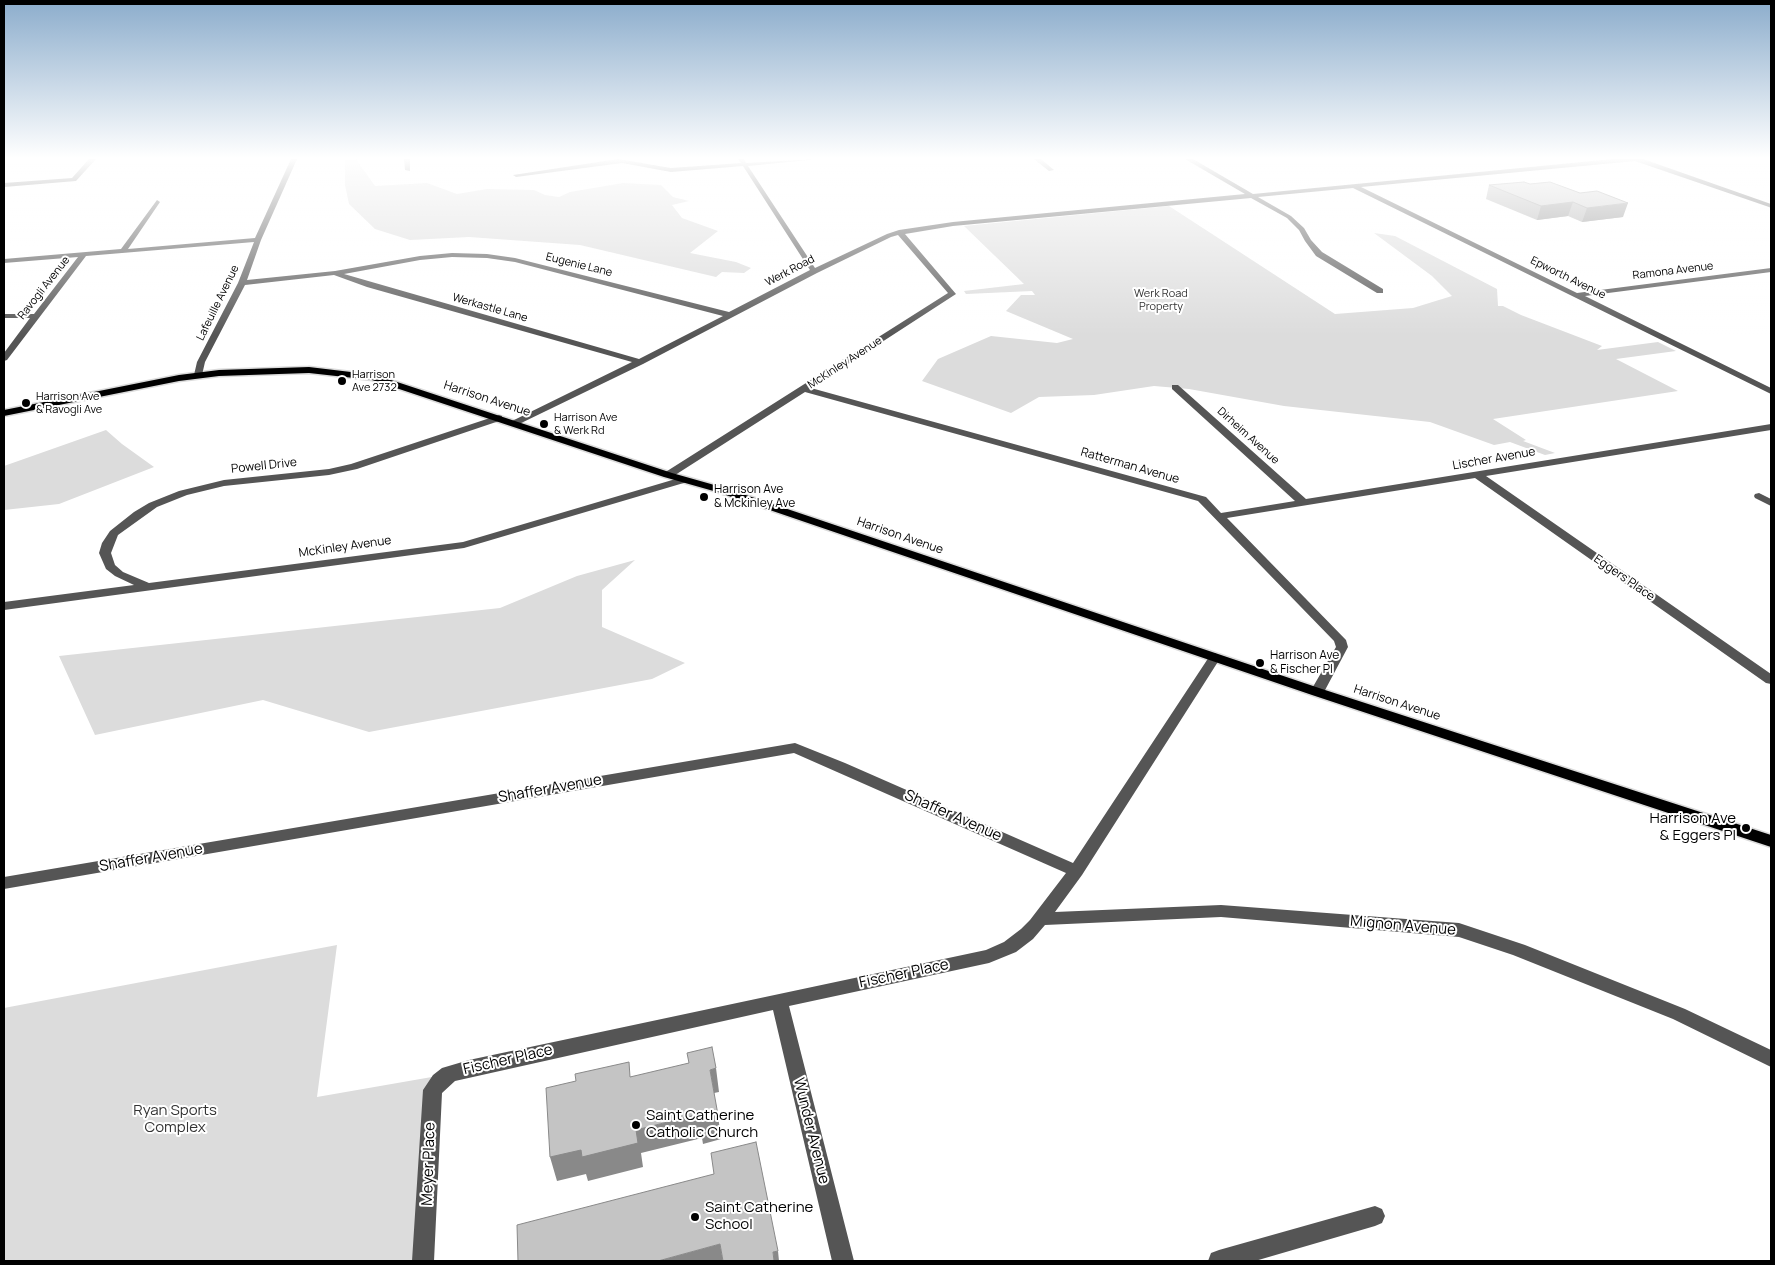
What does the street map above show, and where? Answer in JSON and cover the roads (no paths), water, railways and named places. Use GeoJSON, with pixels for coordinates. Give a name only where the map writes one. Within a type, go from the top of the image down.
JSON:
{"type":"FeatureCollection","features":[{"type":"Feature","properties":{"kind":"main road","name":"Harrison Avenue"},"geometry":{"type":"LineString","coordinates":[[4,413],[198,375],[269,370],[342,372],[379,379],[683,480],[729,493],[1317,692],[1771,841]]}},
{"type":"Feature","properties":{"kind":"street"},"geometry":{"type":"LineString","coordinates":[[123,251],[146,218]]}},
{"type":"Feature","properties":{"kind":"street","name":"Lafeuille Avenue"},"geometry":{"type":"LineString","coordinates":[[198,375],[201,362],[242,283],[268,218]]}},
{"type":"Feature","properties":{"kind":"street"},"geometry":{"type":"LineString","coordinates":[[779,218],[814,271]]}},
{"type":"Feature","properties":{"kind":"street","name":"Werk Road"},"geometry":{"type":"LineString","coordinates":[[515,423],[640,362],[868,244],[899,232],[1014,218]]}},
{"type":"Feature","properties":{"kind":"street"},"geometry":{"type":"LineString","coordinates":[[1288,218],[1302,229],[1312,248],[1380,291]]}},
{"type":"Feature","properties":{"kind":"street","name":"Epworth Avenue"},"geometry":{"type":"LineString","coordinates":[[1420,218],[1771,391]]}},
{"type":"Feature","properties":{"kind":"street","name":"McKinley Avenue"},"geometry":{"type":"LineString","coordinates":[[668,475],[952,294],[952,291],[899,232]]}},
{"type":"Feature","properties":{"kind":"street"},"geometry":{"type":"LineString","coordinates":[[4,261],[258,240]]}},
{"type":"Feature","properties":{"kind":"street","name":"Ravogli Avenue"},"geometry":{"type":"LineString","coordinates":[[5,355],[83,255]]}},
{"type":"Feature","properties":{"kind":"street","name":"Eugenie Lane"},"geometry":{"type":"LineString","coordinates":[[242,283],[335,273],[420,258],[487,256],[514,260],[730,315]]}},
{"type":"Feature","properties":{"kind":"street","name":"Ramona Avenue"},"geometry":{"type":"LineString","coordinates":[[1578,295],[1771,270]]}},
{"type":"Feature","properties":{"kind":"street","name":"Werkastle Lane"},"geometry":{"type":"LineString","coordinates":[[335,273],[640,362]]}},
{"type":"Feature","properties":{"kind":"street"},"geometry":{"type":"LineString","coordinates":[[4,316],[37,316]]}},
{"type":"Feature","properties":{"kind":"street","name":"Dirheim Avenue"},"geometry":{"type":"LineString","coordinates":[[1175,387],[1304,503]]}},
{"type":"Feature","properties":{"kind":"street","name":"Ratterman Avenue"},"geometry":{"type":"LineString","coordinates":[[805,389],[1202,499],[1340,640],[1342,647],[1317,692]]}},
{"type":"Feature","properties":{"kind":"street","name":"Powell Drive"},"geometry":{"type":"LineString","coordinates":[[147,587],[119,574],[110,567],[105,552],[114,533],[153,505],[184,493],[224,483],[329,472],[353,467],[499,418]]}},
{"type":"Feature","properties":{"kind":"street","name":"Lischer Avenue"},"geometry":{"type":"LineString","coordinates":[[1220,516],[1771,427]]}},
{"type":"Feature","properties":{"kind":"street","name":"Eggers Place"},"geometry":{"type":"LineString","coordinates":[[1478,475],[1591,556],[1771,680]]}},
{"type":"Feature","properties":{"kind":"street","name":"McKinley Avenue"},"geometry":{"type":"LineString","coordinates":[[4,606],[464,545],[683,480]]}},
{"type":"Feature","properties":{"kind":"street"},"geometry":{"type":"LineString","coordinates":[[1759,496],[1771,503]]}},
{"type":"Feature","properties":{"kind":"street","name":"Fischer Place"},"geometry":{"type":"LineString","coordinates":[[449,1074],[779,1000],[989,956],[1010,947],[1027,934],[1076,871],[1216,657]]}},
{"type":"Feature","properties":{"kind":"street","name":"Shaffer Avenue"},"geometry":{"type":"LineString","coordinates":[[4,883],[795,748],[840,766],[1076,871]]}},
{"type":"Feature","properties":{"kind":"street","name":"Mignon Avenue"},"geometry":{"type":"LineString","coordinates":[[1040,919],[1221,912],[1459,930],[1519,950],[1679,1014],[1771,1059]]}},
{"type":"Feature","properties":{"kind":"street","name":"Wunder Avenue"},"geometry":{"type":"LineString","coordinates":[[779,1000],[843,1261]]}},
{"type":"Feature","properties":{"kind":"street","name":"Meyer Place"},"geometry":{"type":"LineString","coordinates":[[423,1261],[434,1090],[440,1081],[449,1074]]}},
{"type":"Feature","properties":{"kind":"street"},"geometry":{"type":"LineString","coordinates":[[1219,1261],[1375,1216]]}},
{"type":"Feature","properties":{"kind":"place","name":"Harrison Ave 2732"},"geometry":{"type":"Point","coordinates":[342,381]}},
{"type":"Feature","properties":{"kind":"place","name":"Harrison Ave & Ravogli Ave"},"geometry":{"type":"Point","coordinates":[26,403]}},
{"type":"Feature","properties":{"kind":"place","name":"Harrison Ave & Werk Rd"},"geometry":{"type":"Point","coordinates":[544,424]}},
{"type":"Feature","properties":{"kind":"place","name":"Harrison Ave & Mckinley Ave"},"geometry":{"type":"Point","coordinates":[704,497]}},
{"type":"Feature","properties":{"kind":"place","name":"Harrison Ave & Fischer Pl"},"geometry":{"type":"Point","coordinates":[1260,663]}},
{"type":"Feature","properties":{"kind":"place","name":"Harrison Ave & Eggers Pl"},"geometry":{"type":"Point","coordinates":[1746,828]}},
{"type":"Feature","properties":{"kind":"place","name":"Saint Catherine Catholic Church"},"geometry":{"type":"Point","coordinates":[636,1125]}},
{"type":"Feature","properties":{"kind":"place","name":"Saint Catherine School"},"geometry":{"type":"Point","coordinates":[695,1217]}},
{"type":"Feature","properties":{"kind":"park label","name":"Werk Road Property"},"geometry":{"type":"Point","coordinates":[1161,300]}},
{"type":"Feature","properties":{"kind":"park label","name":"Ryan Sports Complex"},"geometry":{"type":"Point","coordinates":[175,1120]}}]}
